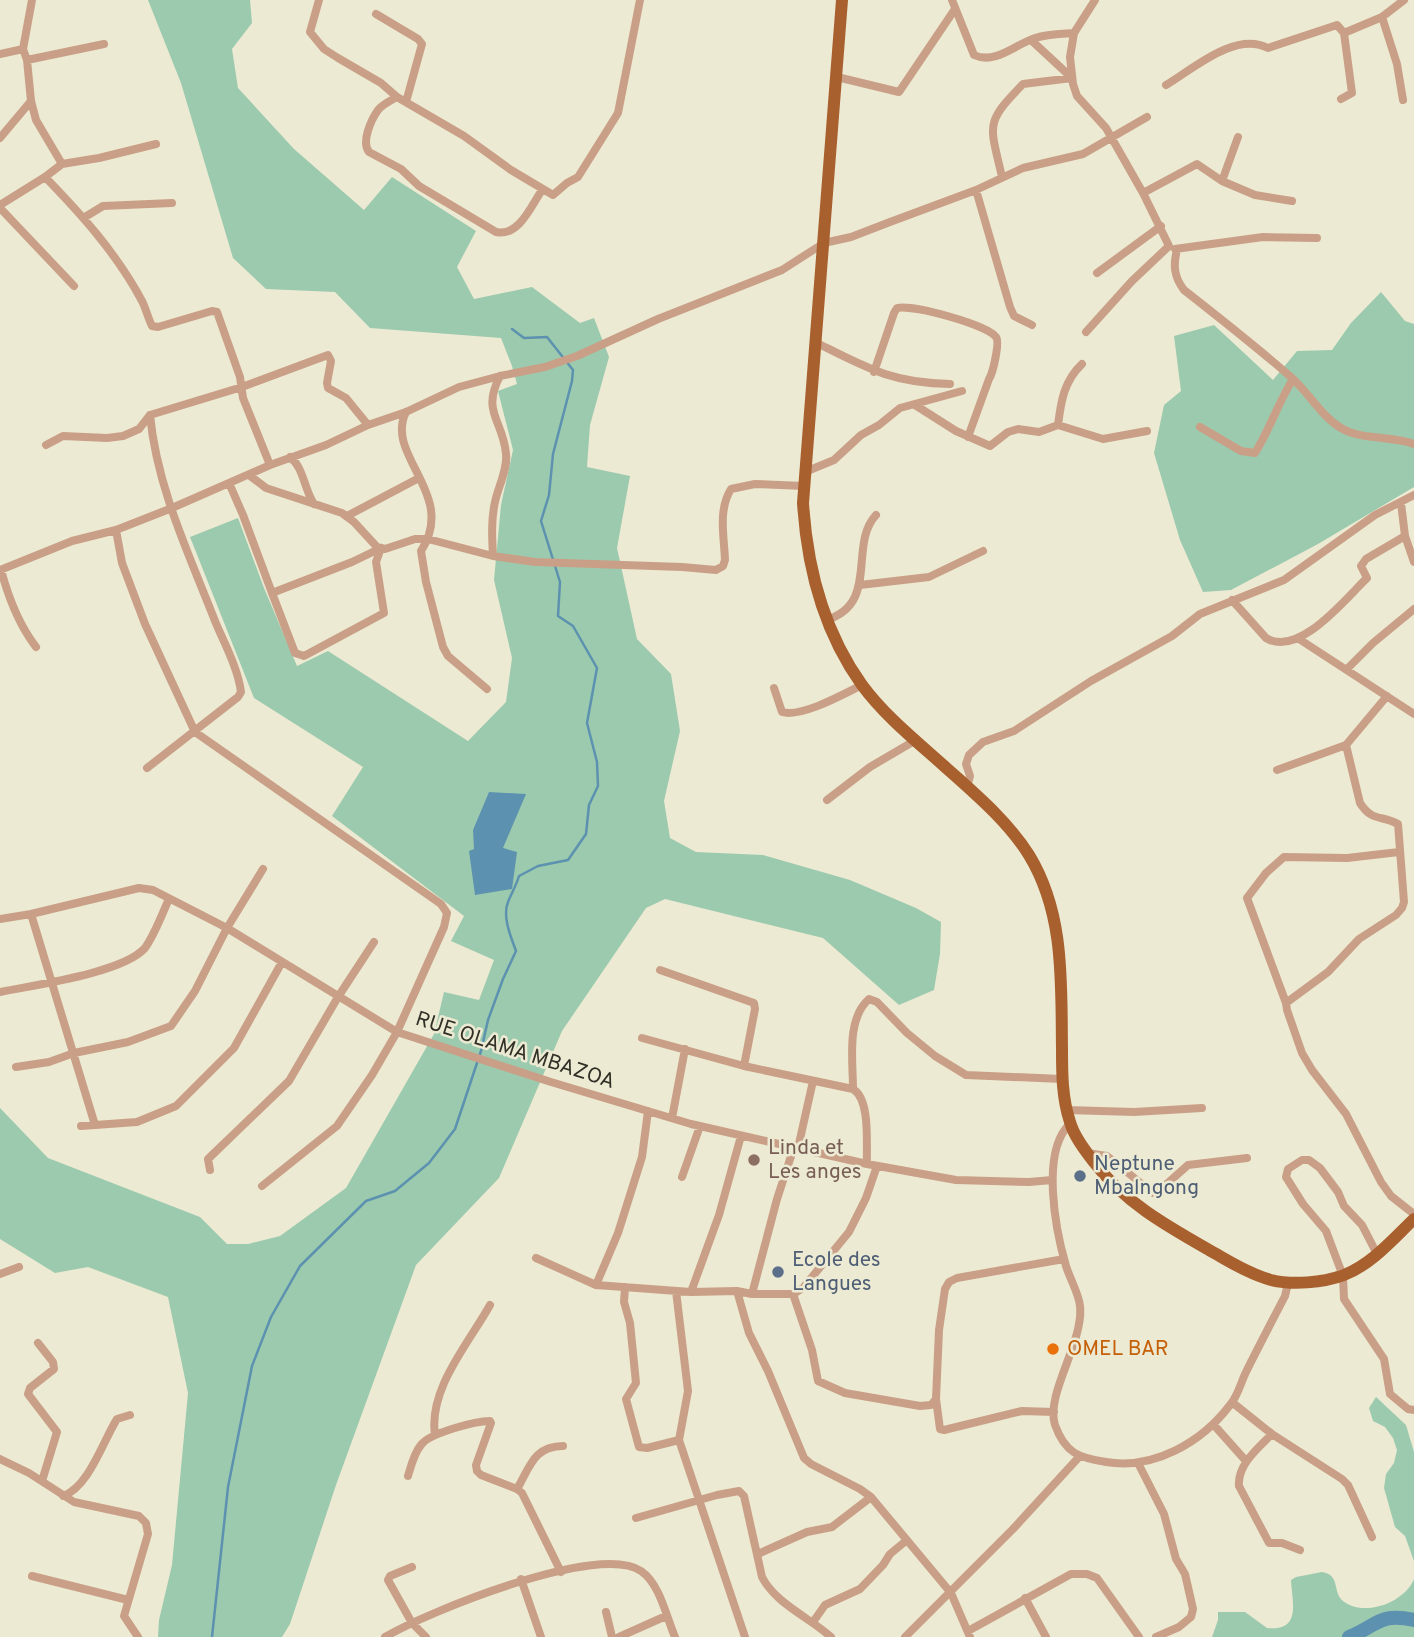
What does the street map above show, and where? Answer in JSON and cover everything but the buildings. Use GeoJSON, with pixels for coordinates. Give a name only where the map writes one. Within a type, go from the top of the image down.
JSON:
{"type":"FeatureCollection","features":[{"type":"Feature","properties":{"kind":"main road"},"geometry":{"type":"LineString","coordinates":[[842,0],[804,486],[805,535],[826,620],[862,685],[1016,837],[1042,881],[1057,932],[1062,1079],[1070,1124],[1087,1153],[1121,1194],[1146,1213],[1241,1268],[1268,1279],[1288,1283],[1343,1276],[1377,1254],[1414,1216]]}},
{"type":"Feature","properties":{"kind":"street"},"geometry":{"type":"LineString","coordinates":[[32,0],[23,49],[27,60],[31,102],[41,128],[62,164]]}},
{"type":"Feature","properties":{"kind":"street"},"geometry":{"type":"LineString","coordinates":[[319,0],[310,29],[311,34],[324,48],[553,195],[578,177],[618,113],[640,0]]}},
{"type":"Feature","properties":{"kind":"street"},"geometry":{"type":"LineString","coordinates":[[1095,0],[1074,33],[1070,57],[1077,96],[1111,137],[1173,248],[1177,281],[1184,290],[1293,379],[1341,428],[1363,436],[1403,440],[1414,444]]}},
{"type":"Feature","properties":{"kind":"street"},"geometry":{"type":"LineString","coordinates":[[1344,33],[1382,17],[1405,0]]}},
{"type":"Feature","properties":{"kind":"street"},"geometry":{"type":"LineString","coordinates":[[837,76],[899,92],[954,4]]}},
{"type":"Feature","properties":{"kind":"street"},"geometry":{"type":"LineString","coordinates":[[954,4],[974,55],[978,57],[991,58],[1031,40],[1074,33]]}},
{"type":"Feature","properties":{"kind":"street"},"geometry":{"type":"LineString","coordinates":[[376,14],[422,44],[401,99],[379,109],[365,148],[401,169],[419,186],[496,232],[510,232],[517,226],[542,190]]}},
{"type":"Feature","properties":{"kind":"street"},"geometry":{"type":"LineString","coordinates":[[1382,17],[1397,64],[1403,100]]}},
{"type":"Feature","properties":{"kind":"street"},"geometry":{"type":"LineString","coordinates":[[1166,85],[1195,64],[1231,46],[1260,44],[1268,48],[1337,25],[1344,33],[1352,93],[1341,99]]}},
{"type":"Feature","properties":{"kind":"street"},"geometry":{"type":"LineString","coordinates":[[1031,40],[1072,78]]}},
{"type":"Feature","properties":{"kind":"street"},"geometry":{"type":"LineString","coordinates":[[27,60],[104,44]]}},
{"type":"Feature","properties":{"kind":"street"},"geometry":{"type":"LineString","coordinates":[[0,54],[23,49]]}},
{"type":"Feature","properties":{"kind":"street"},"geometry":{"type":"LineString","coordinates":[[1002,177],[992,129],[1000,107],[1023,83],[1072,78]]}},
{"type":"Feature","properties":{"kind":"street"},"geometry":{"type":"LineString","coordinates":[[0,138],[31,102]]}},
{"type":"Feature","properties":{"kind":"street"},"geometry":{"type":"LineString","coordinates":[[36,647],[26,635],[7,592],[1,570],[72,541],[116,530],[172,508],[270,465],[406,412],[459,387],[545,367],[577,356],[658,319],[782,270],[824,243],[850,237],[976,190],[1034,164],[1083,154],[1147,117]]}},
{"type":"Feature","properties":{"kind":"street"},"geometry":{"type":"LineString","coordinates":[[1222,181],[1238,137]]}},
{"type":"Feature","properties":{"kind":"street"},"geometry":{"type":"LineString","coordinates":[[74,286],[0,207],[62,164],[156,144]]}},
{"type":"Feature","properties":{"kind":"street"},"geometry":{"type":"LineString","coordinates":[[1143,193],[1197,164],[1222,181],[1255,195],[1293,201]]}},
{"type":"Feature","properties":{"kind":"street"},"geometry":{"type":"LineString","coordinates":[[45,177],[85,218],[143,302],[152,326],[158,327],[217,312],[242,387],[243,398],[270,465]]}},
{"type":"Feature","properties":{"kind":"street"},"geometry":{"type":"LineString","coordinates":[[976,190],[1010,307],[1014,316],[1032,325]]}},
{"type":"Feature","properties":{"kind":"street"},"geometry":{"type":"LineString","coordinates":[[85,218],[103,206],[172,203]]}},
{"type":"Feature","properties":{"kind":"street"},"geometry":{"type":"LineString","coordinates":[[1097,274],[1160,226]]}},
{"type":"Feature","properties":{"kind":"street"},"geometry":{"type":"LineString","coordinates":[[1086,332],[1132,281],[1173,248],[1263,237],[1317,238]]}},
{"type":"Feature","properties":{"kind":"street"},"geometry":{"type":"LineString","coordinates":[[874,372],[897,308],[916,307],[961,320],[993,334],[997,341],[993,374],[968,437]]}},
{"type":"Feature","properties":{"kind":"street"},"geometry":{"type":"LineString","coordinates":[[817,343],[874,372],[903,381],[950,384]]}},
{"type":"Feature","properties":{"kind":"street"},"geometry":{"type":"LineString","coordinates":[[46,445],[63,436],[122,436],[139,429],[150,415],[242,387],[328,355],[331,361],[328,388],[346,398],[368,425]]}},
{"type":"Feature","properties":{"kind":"street"},"geometry":{"type":"LineString","coordinates":[[1058,425],[1064,388],[1082,364]]}},
{"type":"Feature","properties":{"kind":"street"},"geometry":{"type":"LineString","coordinates":[[494,556],[494,505],[507,456],[492,402],[492,391],[500,376]]}},
{"type":"Feature","properties":{"kind":"street"},"geometry":{"type":"LineString","coordinates":[[1200,428],[1241,451],[1255,453],[1262,443],[1279,401],[1293,379]]}},
{"type":"Feature","properties":{"kind":"street"},"geometry":{"type":"LineString","coordinates":[[805,472],[834,460],[861,435],[900,408],[962,391]]}},
{"type":"Feature","properties":{"kind":"street"},"geometry":{"type":"LineString","coordinates":[[915,405],[968,437],[990,446],[1008,432],[1018,429],[1039,432],[1058,425],[1103,439],[1147,431]]}},
{"type":"Feature","properties":{"kind":"street"},"geometry":{"type":"LineString","coordinates":[[406,412],[401,422],[401,433],[431,500],[428,539],[421,551],[443,647],[448,656],[487,690]]}},
{"type":"Feature","properties":{"kind":"street"},"geometry":{"type":"LineString","coordinates":[[147,768],[195,732],[241,692],[183,543],[160,470],[150,415]]}},
{"type":"Feature","properties":{"kind":"street"},"geometry":{"type":"LineString","coordinates":[[290,457],[298,463],[306,490],[314,504]]}},
{"type":"Feature","properties":{"kind":"street"},"geometry":{"type":"LineString","coordinates":[[249,475],[267,488],[347,516],[377,547],[385,549],[415,539],[428,539],[494,556],[536,562],[716,570],[723,566],[725,560],[722,509],[731,489],[755,484],[804,486]]}},
{"type":"Feature","properties":{"kind":"street"},"geometry":{"type":"LineString","coordinates":[[347,516],[419,478]]}},
{"type":"Feature","properties":{"kind":"street"},"geometry":{"type":"LineString","coordinates":[[229,483],[295,653],[304,656],[383,613],[376,562],[381,548]]}},
{"type":"Feature","properties":{"kind":"street"},"geometry":{"type":"LineString","coordinates":[[967,787],[970,776],[966,764],[969,755],[983,742],[1014,731],[1081,687],[1172,636],[1200,614],[1284,580],[1375,515],[1414,495]]}},
{"type":"Feature","properties":{"kind":"street"},"geometry":{"type":"LineString","coordinates":[[1401,503],[1405,537],[1414,562]]}},
{"type":"Feature","properties":{"kind":"street"},"geometry":{"type":"LineString","coordinates":[[826,620],[842,614],[856,597],[868,528],[876,515]]}},
{"type":"Feature","properties":{"kind":"street"},"geometry":{"type":"LineString","coordinates":[[116,530],[122,563],[145,624],[195,732],[441,904],[447,913],[444,927],[397,1032],[372,1075],[337,1126],[262,1186]]}},
{"type":"Feature","properties":{"kind":"street"},"geometry":{"type":"LineString","coordinates":[[1231,600],[1272,642],[1299,639],[1341,606],[1367,578],[1361,566],[1366,559],[1405,537]]}},
{"type":"Feature","properties":{"kind":"street"},"geometry":{"type":"LineString","coordinates":[[272,593],[381,548]]}},
{"type":"Feature","properties":{"kind":"street"},"geometry":{"type":"LineString","coordinates":[[860,586],[929,577],[982,551]]}},
{"type":"Feature","properties":{"kind":"street"},"geometry":{"type":"LineString","coordinates":[[1347,669],[1373,643],[1414,610]]}},
{"type":"Feature","properties":{"kind":"street"},"geometry":{"type":"LineString","coordinates":[[1299,639],[1414,714]]}},
{"type":"Feature","properties":{"kind":"street"},"geometry":{"type":"LineString","coordinates":[[774,688],[782,712],[790,715],[862,685]]}},
{"type":"Feature","properties":{"kind":"street"},"geometry":{"type":"LineString","coordinates":[[1277,770],[1346,745],[1387,696]]}},
{"type":"Feature","properties":{"kind":"street"},"geometry":{"type":"LineString","coordinates":[[827,800],[870,767],[916,740]]}},
{"type":"Feature","properties":{"kind":"street"},"geometry":{"type":"LineString","coordinates":[[1286,1003],[1328,972],[1359,939],[1396,915],[1405,902],[1398,824],[1371,817],[1360,803],[1346,745]]}},
{"type":"Feature","properties":{"kind":"street"},"geometry":{"type":"LineString","coordinates":[[1399,852],[1347,858],[1284,857],[1266,873],[1247,898],[1302,1053],[1346,1114],[1381,1182],[1391,1196],[1414,1216]]}},
{"type":"Feature","properties":{"kind":"street"},"geometry":{"type":"LineString","coordinates":[[16,1067],[49,1062],[128,1042],[171,1026],[195,991],[227,928],[263,869]]}},
{"type":"Feature","properties":{"kind":"street","name":"RUE OLAMA MBAZOA"},"geometry":{"type":"LineString","coordinates":[[0,919],[139,888],[153,890],[227,928],[397,1032],[551,1082],[701,1126],[877,1166],[956,1180],[1052,1180]]}},
{"type":"Feature","properties":{"kind":"street"},"geometry":{"type":"LineString","coordinates":[[0,992],[51,982],[125,962],[146,946],[169,899]]}},
{"type":"Feature","properties":{"kind":"street"},"geometry":{"type":"LineString","coordinates":[[1405,902],[1414,905]]}},
{"type":"Feature","properties":{"kind":"street"},"geometry":{"type":"LineString","coordinates":[[31,914],[95,1125]]}},
{"type":"Feature","properties":{"kind":"street"},"geometry":{"type":"LineString","coordinates":[[210,1170],[208,1158],[289,1081],[374,942]]}},
{"type":"Feature","properties":{"kind":"street"},"geometry":{"type":"LineString","coordinates":[[81,1126],[144,1120],[176,1106],[234,1048],[282,962]]}},
{"type":"Feature","properties":{"kind":"street"},"geometry":{"type":"LineString","coordinates":[[660,970],[754,1003],[744,1066]]}},
{"type":"Feature","properties":{"kind":"street"},"geometry":{"type":"LineString","coordinates":[[853,1089],[854,1028],[859,1008],[869,999],[877,1002],[906,1033],[935,1056],[966,1074],[1062,1079]]}},
{"type":"Feature","properties":{"kind":"street"},"geometry":{"type":"LineString","coordinates":[[642,1038],[744,1066],[853,1089],[862,1099],[865,1112],[867,1164]]}},
{"type":"Feature","properties":{"kind":"street"},"geometry":{"type":"LineString","coordinates":[[672,1118],[685,1049]]}},
{"type":"Feature","properties":{"kind":"street"},"geometry":{"type":"LineString","coordinates":[[752,1294],[813,1081]]}},
{"type":"Feature","properties":{"kind":"street"},"geometry":{"type":"LineString","coordinates":[[1067,1110],[1134,1112],[1202,1108]]}},
{"type":"Feature","properties":{"kind":"street"},"geometry":{"type":"LineString","coordinates":[[596,1285],[618,1233],[642,1157],[648,1111]]}},
{"type":"Feature","properties":{"kind":"street"},"geometry":{"type":"LineString","coordinates":[[1070,1124],[1059,1140],[1052,1180],[1054,1216],[1064,1259],[1080,1306],[1076,1338],[1056,1399],[1054,1419],[1059,1434],[1079,1457],[1120,1464],[1138,1463],[1172,1453],[1213,1424],[1233,1403],[1285,1296],[1288,1283]]}},
{"type":"Feature","properties":{"kind":"street"},"geometry":{"type":"LineString","coordinates":[[682,1177],[701,1126]]}},
{"type":"Feature","properties":{"kind":"street"},"geometry":{"type":"LineString","coordinates":[[691,1292],[719,1215],[741,1136]]}},
{"type":"Feature","properties":{"kind":"street"},"geometry":{"type":"LineString","coordinates":[[1087,1153],[1107,1156],[1153,1193],[1188,1165],[1247,1158]]}},
{"type":"Feature","properties":{"kind":"street"},"geometry":{"type":"LineString","coordinates":[[1377,1254],[1362,1225],[1344,1206],[1338,1192],[1320,1168],[1310,1160],[1302,1160],[1288,1169],[1286,1177],[1303,1204],[1326,1231],[1343,1276],[1346,1304],[1384,1359],[1390,1394],[1408,1409],[1414,1410]]}},
{"type":"Feature","properties":{"kind":"street"},"geometry":{"type":"LineString","coordinates":[[536,1258],[596,1285],[691,1292],[793,1294],[803,1288],[849,1233],[866,1198],[877,1166]]}},
{"type":"Feature","properties":{"kind":"street"},"geometry":{"type":"LineString","coordinates":[[1054,1412],[1013,1413],[940,1429],[936,1399],[939,1330],[945,1289],[949,1282],[957,1278],[1064,1259]]}},
{"type":"Feature","properties":{"kind":"street"},"geometry":{"type":"LineString","coordinates":[[0,1274],[19,1267]]}},
{"type":"Feature","properties":{"kind":"street"},"geometry":{"type":"LineString","coordinates":[[625,1287],[624,1302],[630,1323],[636,1383],[626,1399],[639,1447],[647,1448],[679,1440]]}},
{"type":"Feature","properties":{"kind":"street"},"geometry":{"type":"LineString","coordinates":[[676,1291],[688,1391],[679,1440],[744,1637]]}},
{"type":"Feature","properties":{"kind":"street"},"geometry":{"type":"LineString","coordinates":[[737,1291],[748,1333],[768,1371],[804,1458],[871,1497],[951,1593],[969,1634],[1025,1598],[1071,1574],[1087,1574],[1097,1578],[1139,1637]]}},
{"type":"Feature","properties":{"kind":"street"},"geometry":{"type":"LineString","coordinates":[[793,1294],[812,1350],[818,1381],[845,1393],[920,1406],[931,1405],[936,1399]]}},
{"type":"Feature","properties":{"kind":"street"},"geometry":{"type":"LineString","coordinates":[[435,1435],[433,1412],[457,1356],[490,1305]]}},
{"type":"Feature","properties":{"kind":"street"},"geometry":{"type":"LineString","coordinates":[[38,1343],[53,1362],[54,1369],[30,1388],[28,1394],[57,1432],[42,1481]]}},
{"type":"Feature","properties":{"kind":"street"},"geometry":{"type":"LineString","coordinates":[[1233,1403],[1272,1434],[1342,1479],[1348,1485],[1372,1537]]}},
{"type":"Feature","properties":{"kind":"street"},"geometry":{"type":"LineString","coordinates":[[63,1496],[74,1491],[82,1481],[117,1419],[130,1415]]}},
{"type":"Feature","properties":{"kind":"street"},"geometry":{"type":"LineString","coordinates":[[408,1476],[423,1441],[435,1435],[490,1421],[476,1465],[477,1471],[517,1489],[527,1501],[561,1572]]}},
{"type":"Feature","properties":{"kind":"street"},"geometry":{"type":"LineString","coordinates":[[1213,1424],[1246,1461]]}},
{"type":"Feature","properties":{"kind":"street"},"geometry":{"type":"LineString","coordinates":[[1272,1434],[1246,1461],[1238,1480],[1239,1486],[1269,1543],[1282,1543],[1300,1550]]}},
{"type":"Feature","properties":{"kind":"street"},"geometry":{"type":"LineString","coordinates":[[517,1489],[537,1452],[550,1446],[563,1446]]}},
{"type":"Feature","properties":{"kind":"street"},"geometry":{"type":"LineString","coordinates":[[908,1636],[1079,1457]]}},
{"type":"Feature","properties":{"kind":"street"},"geometry":{"type":"LineString","coordinates":[[0,1459],[80,1504],[139,1516],[146,1522],[148,1534],[124,1616],[138,1637]]}},
{"type":"Feature","properties":{"kind":"street"},"geometry":{"type":"LineString","coordinates":[[1138,1463],[1164,1514],[1177,1559],[1185,1574],[1193,1609],[1191,1617],[1179,1627],[1156,1637]]}},
{"type":"Feature","properties":{"kind":"street"},"geometry":{"type":"LineString","coordinates":[[636,1518],[739,1491],[744,1496],[765,1583],[776,1596],[831,1637]]}},
{"type":"Feature","properties":{"kind":"street"},"geometry":{"type":"LineString","coordinates":[[758,1554],[807,1532],[832,1527],[871,1497]]}},
{"type":"Feature","properties":{"kind":"street"},"geometry":{"type":"LineString","coordinates":[[813,1622],[825,1605],[860,1589],[907,1540]]}},
{"type":"Feature","properties":{"kind":"street"},"geometry":{"type":"LineString","coordinates":[[385,1637],[412,1623],[522,1579],[608,1564],[626,1564],[638,1569],[653,1583],[674,1637]]}},
{"type":"Feature","properties":{"kind":"street"},"geometry":{"type":"LineString","coordinates":[[412,1567],[390,1576],[388,1580],[412,1623],[426,1637]]}},
{"type":"Feature","properties":{"kind":"street"},"geometry":{"type":"LineString","coordinates":[[32,1576],[128,1600]]}},
{"type":"Feature","properties":{"kind":"street"},"geometry":{"type":"LineString","coordinates":[[522,1579],[541,1637]]}},
{"type":"Feature","properties":{"kind":"street"},"geometry":{"type":"LineString","coordinates":[[1025,1598],[1046,1637]]}},
{"type":"Feature","properties":{"kind":"street"},"geometry":{"type":"LineString","coordinates":[[606,1612],[612,1637]]}},
{"type":"Feature","properties":{"kind":"street"},"geometry":{"type":"LineString","coordinates":[[619,1637],[666,1616]]}},
{"type":"Feature","properties":{"kind":"green space"},"geometry":{"type":"Polygon","coordinates":[[[148,0],[250,0],[252,23],[232,49],[238,88],[294,149],[364,210],[392,177],[476,231],[457,267],[474,299],[532,287],[580,323],[594,318],[609,357],[590,425],[587,467],[630,476],[617,548],[637,639],[671,674],[680,731],[664,801],[670,838],[696,852],[763,855],[850,880],[916,908],[941,922],[940,954],[934,990],[899,1005],[823,938],[665,899],[646,908],[562,1031],[499,1178],[416,1265],[336,1485],[290,1624],[282,1637],[158,1637],[159,1620],[172,1565],[188,1393],[168,1297],[88,1267],[55,1273],[0,1239],[0,1108],[48,1158],[200,1217],[227,1244],[248,1244],[280,1236],[346,1188],[434,1034],[444,992],[479,1000],[494,960],[451,941],[464,916],[332,816],[363,767],[254,698],[190,537],[238,518],[297,666],[328,651],[468,741],[506,702],[512,658],[494,580],[501,505],[513,450],[498,391],[517,384],[501,338],[370,328],[335,292],[266,289],[233,258],[181,83],[148,0]]]}},
{"type":"Feature","properties":{"kind":"green space"},"geometry":{"type":"Polygon","coordinates":[[[1381,292],[1405,321],[1414,324],[1414,487],[1318,544],[1231,590],[1203,592],[1180,540],[1154,453],[1164,405],[1181,391],[1174,336],[1214,325],[1273,380],[1297,351],[1332,350],[1351,323],[1381,292]]]}},
{"type":"Feature","properties":{"kind":"green space"},"geometry":{"type":"Polygon","coordinates":[[[1376,1397],[1406,1425],[1414,1452],[1414,1561],[1405,1536],[1395,1527],[1384,1488],[1386,1474],[1394,1463],[1397,1450],[1385,1427],[1373,1421],[1369,1408],[1376,1397]]]}},
{"type":"Feature","properties":{"kind":"green space"},"geometry":{"type":"Polygon","coordinates":[[[1322,1572],[1332,1577],[1343,1601],[1362,1608],[1373,1608],[1393,1601],[1402,1595],[1414,1579],[1414,1637],[1212,1637],[1218,1612],[1245,1612],[1267,1628],[1286,1625],[1293,1606],[1291,1580],[1322,1572]]]}},
{"type":"Feature","properties":{"kind":"water"},"geometry":{"type":"Polygon","coordinates":[[[489,792],[526,794],[503,848],[517,852],[512,889],[475,895],[469,851],[474,849],[473,830],[489,792]]]}},
{"type":"Feature","properties":{"kind":"waterway"},"geometry":{"type":"LineString","coordinates":[[212,1637],[228,1487],[252,1366],[271,1317],[300,1266],[366,1201],[395,1191],[429,1163],[455,1129],[481,1051],[488,1020],[516,951],[507,920],[508,902],[519,876],[538,866],[568,860],[586,834],[589,805],[598,786],[597,762],[587,723],[597,668],[573,626],[558,616],[560,582],[541,521],[549,495],[553,454],[573,370],[547,337],[524,338],[512,329]]}},
{"type":"Feature","properties":{"kind":"waterway"},"geometry":{"type":"LineString","coordinates":[[1349,1637],[1385,1619],[1414,1620]]}},
{"type":"Feature","properties":{"kind":"place","name":"Linda et Les anges"},"geometry":{"type":"Point","coordinates":[754,1160]}},
{"type":"Feature","properties":{"kind":"place","name":"Neptune Mbalngong"},"geometry":{"type":"Point","coordinates":[1080,1176]}},
{"type":"Feature","properties":{"kind":"place","name":"Ecole des Langues"},"geometry":{"type":"Point","coordinates":[778,1272]}},
{"type":"Feature","properties":{"kind":"place","name":"OMEL BAR"},"geometry":{"type":"Point","coordinates":[1053,1349]}}]}
